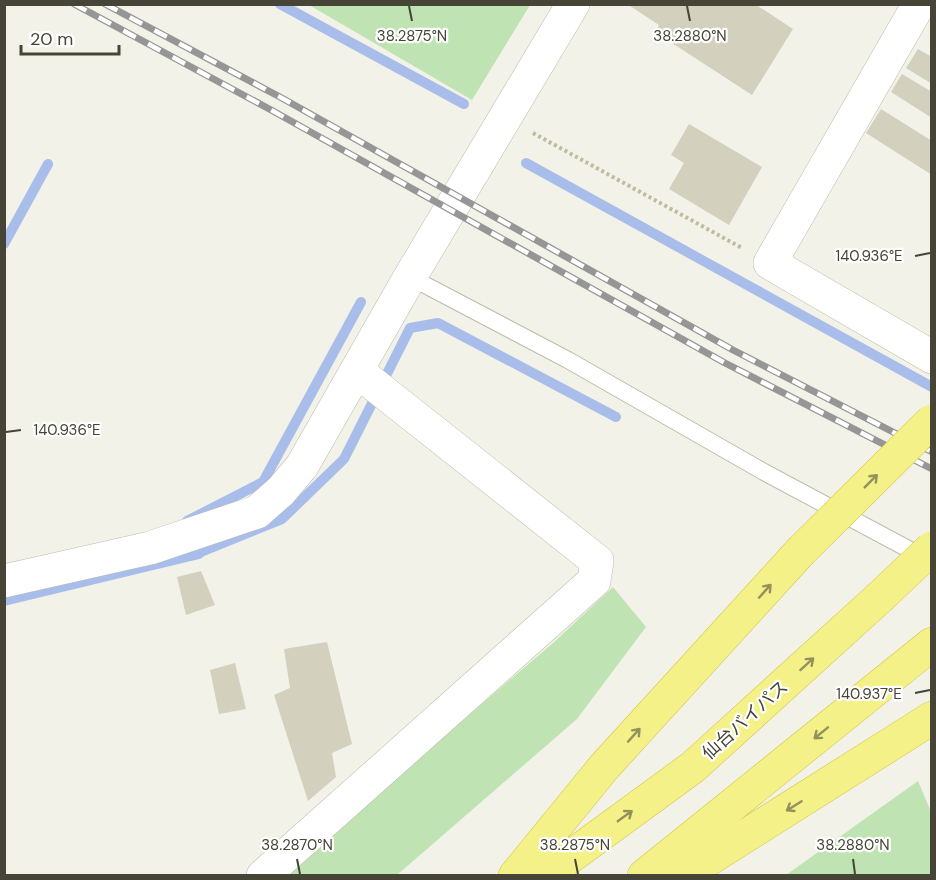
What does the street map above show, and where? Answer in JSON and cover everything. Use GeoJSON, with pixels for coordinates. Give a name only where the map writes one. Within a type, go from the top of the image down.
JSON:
{"type":"FeatureCollection","features":[{"type":"Feature","properties":{"kind":"highway"},"geometry":{"type":"LineString","coordinates":[[515,876],[604,767],[800,552],[932,421]]}},
{"type":"Feature","properties":{"kind":"highway","name":"仙台バイパス"},"geometry":{"type":"LineString","coordinates":[[544,876],[693,767],[932,548]]}},
{"type":"Feature","properties":{"kind":"highway"},"geometry":{"type":"LineString","coordinates":[[644,876],[932,644]]}},
{"type":"Feature","properties":{"kind":"highway"},"geometry":{"type":"LineString","coordinates":[[682,876],[932,718]]}},
{"type":"Feature","properties":{"kind":"street"},"geometry":{"type":"LineString","coordinates":[[4,581],[150,548],[257,512],[281,491],[373,383],[410,277],[573,4]]}},
{"type":"Feature","properties":{"kind":"street"},"geometry":{"type":"LineString","coordinates":[[919,4],[770,264],[932,357]]}},
{"type":"Feature","properties":{"kind":"street"},"geometry":{"type":"LineString","coordinates":[[263,876],[594,581],[597,561],[373,383]]}},
{"type":"Feature","properties":{"kind":"lane"},"geometry":{"type":"LineString","coordinates":[[410,277],[496,321],[764,472],[932,561]]}},
{"type":"Feature","properties":{"kind":"path"},"geometry":{"type":"LineString","coordinates":[[530,131],[770,264]]}},
{"type":"Feature","properties":{"kind":"green space"},"geometry":{"type":"Polygon","coordinates":[[[309,5],[530,5],[472,100],[309,5]]]}},
{"type":"Feature","properties":{"kind":"green space"},"geometry":{"type":"Polygon","coordinates":[[[613,587],[646,627],[577,719],[397,875],[281,876],[553,643],[613,587]]]}},
{"type":"Feature","properties":{"kind":"green space"},"geometry":{"type":"Polygon","coordinates":[[[918,781],[931,812],[931,875],[786,875],[918,781]]]}},
{"type":"Feature","properties":{"kind":"building"},"geometry":{"type":"Polygon","coordinates":[[[627,4],[755,4],[793,29],[752,95],[655,32],[659,25],[627,4]]]}},
{"type":"Feature","properties":{"kind":"building"},"geometry":{"type":"Polygon","coordinates":[[[918,49],[932,57],[932,84],[906,68],[918,49]]]}},
{"type":"Feature","properties":{"kind":"building"},"geometry":{"type":"Polygon","coordinates":[[[902,74],[932,92],[932,118],[891,92],[902,74]]]}},
{"type":"Feature","properties":{"kind":"building"},"geometry":{"type":"Polygon","coordinates":[[[881,109],[932,141],[932,175],[866,133],[881,109]]]}},
{"type":"Feature","properties":{"kind":"building"},"geometry":{"type":"Polygon","coordinates":[[[689,124],[762,167],[729,225],[669,189],[684,163],[671,155],[689,124]]]}},
{"type":"Feature","properties":{"kind":"building"},"geometry":{"type":"Polygon","coordinates":[[[201,571],[215,605],[186,615],[177,577],[201,571]]]}},
{"type":"Feature","properties":{"kind":"building"},"geometry":{"type":"Polygon","coordinates":[[[327,642],[352,744],[332,753],[336,777],[308,801],[274,695],[290,688],[284,649],[327,642]]]}},
{"type":"Feature","properties":{"kind":"building"},"geometry":{"type":"Polygon","coordinates":[[[235,663],[246,709],[219,714],[210,670],[235,663]]]}},
{"type":"Feature","properties":{"kind":"waterway"},"geometry":{"type":"LineString","coordinates":[[280,4],[464,104]]}},
{"type":"Feature","properties":{"kind":"waterway"},"geometry":{"type":"LineString","coordinates":[[526,163],[932,387]]}},
{"type":"Feature","properties":{"kind":"waterway"},"geometry":{"type":"LineString","coordinates":[[4,244],[48,164]]}},
{"type":"Feature","properties":{"kind":"waterway"},"geometry":{"type":"LineString","coordinates":[[187,521],[263,482],[361,302]]}},
{"type":"Feature","properties":{"kind":"waterway"},"geometry":{"type":"LineString","coordinates":[[193,555],[282,519],[344,459],[410,328],[438,323],[616,417]]}},
{"type":"Feature","properties":{"kind":"waterway"},"geometry":{"type":"LineString","coordinates":[[4,601],[199,554]]}},
{"type":"Feature","properties":{"kind":"railway"},"geometry":{"type":"LineString","coordinates":[[74,4],[273,111],[725,363],[932,469]]}},
{"type":"Feature","properties":{"kind":"railway"},"geometry":{"type":"LineString","coordinates":[[105,4],[280,97],[733,350],[932,452]]}}]}
